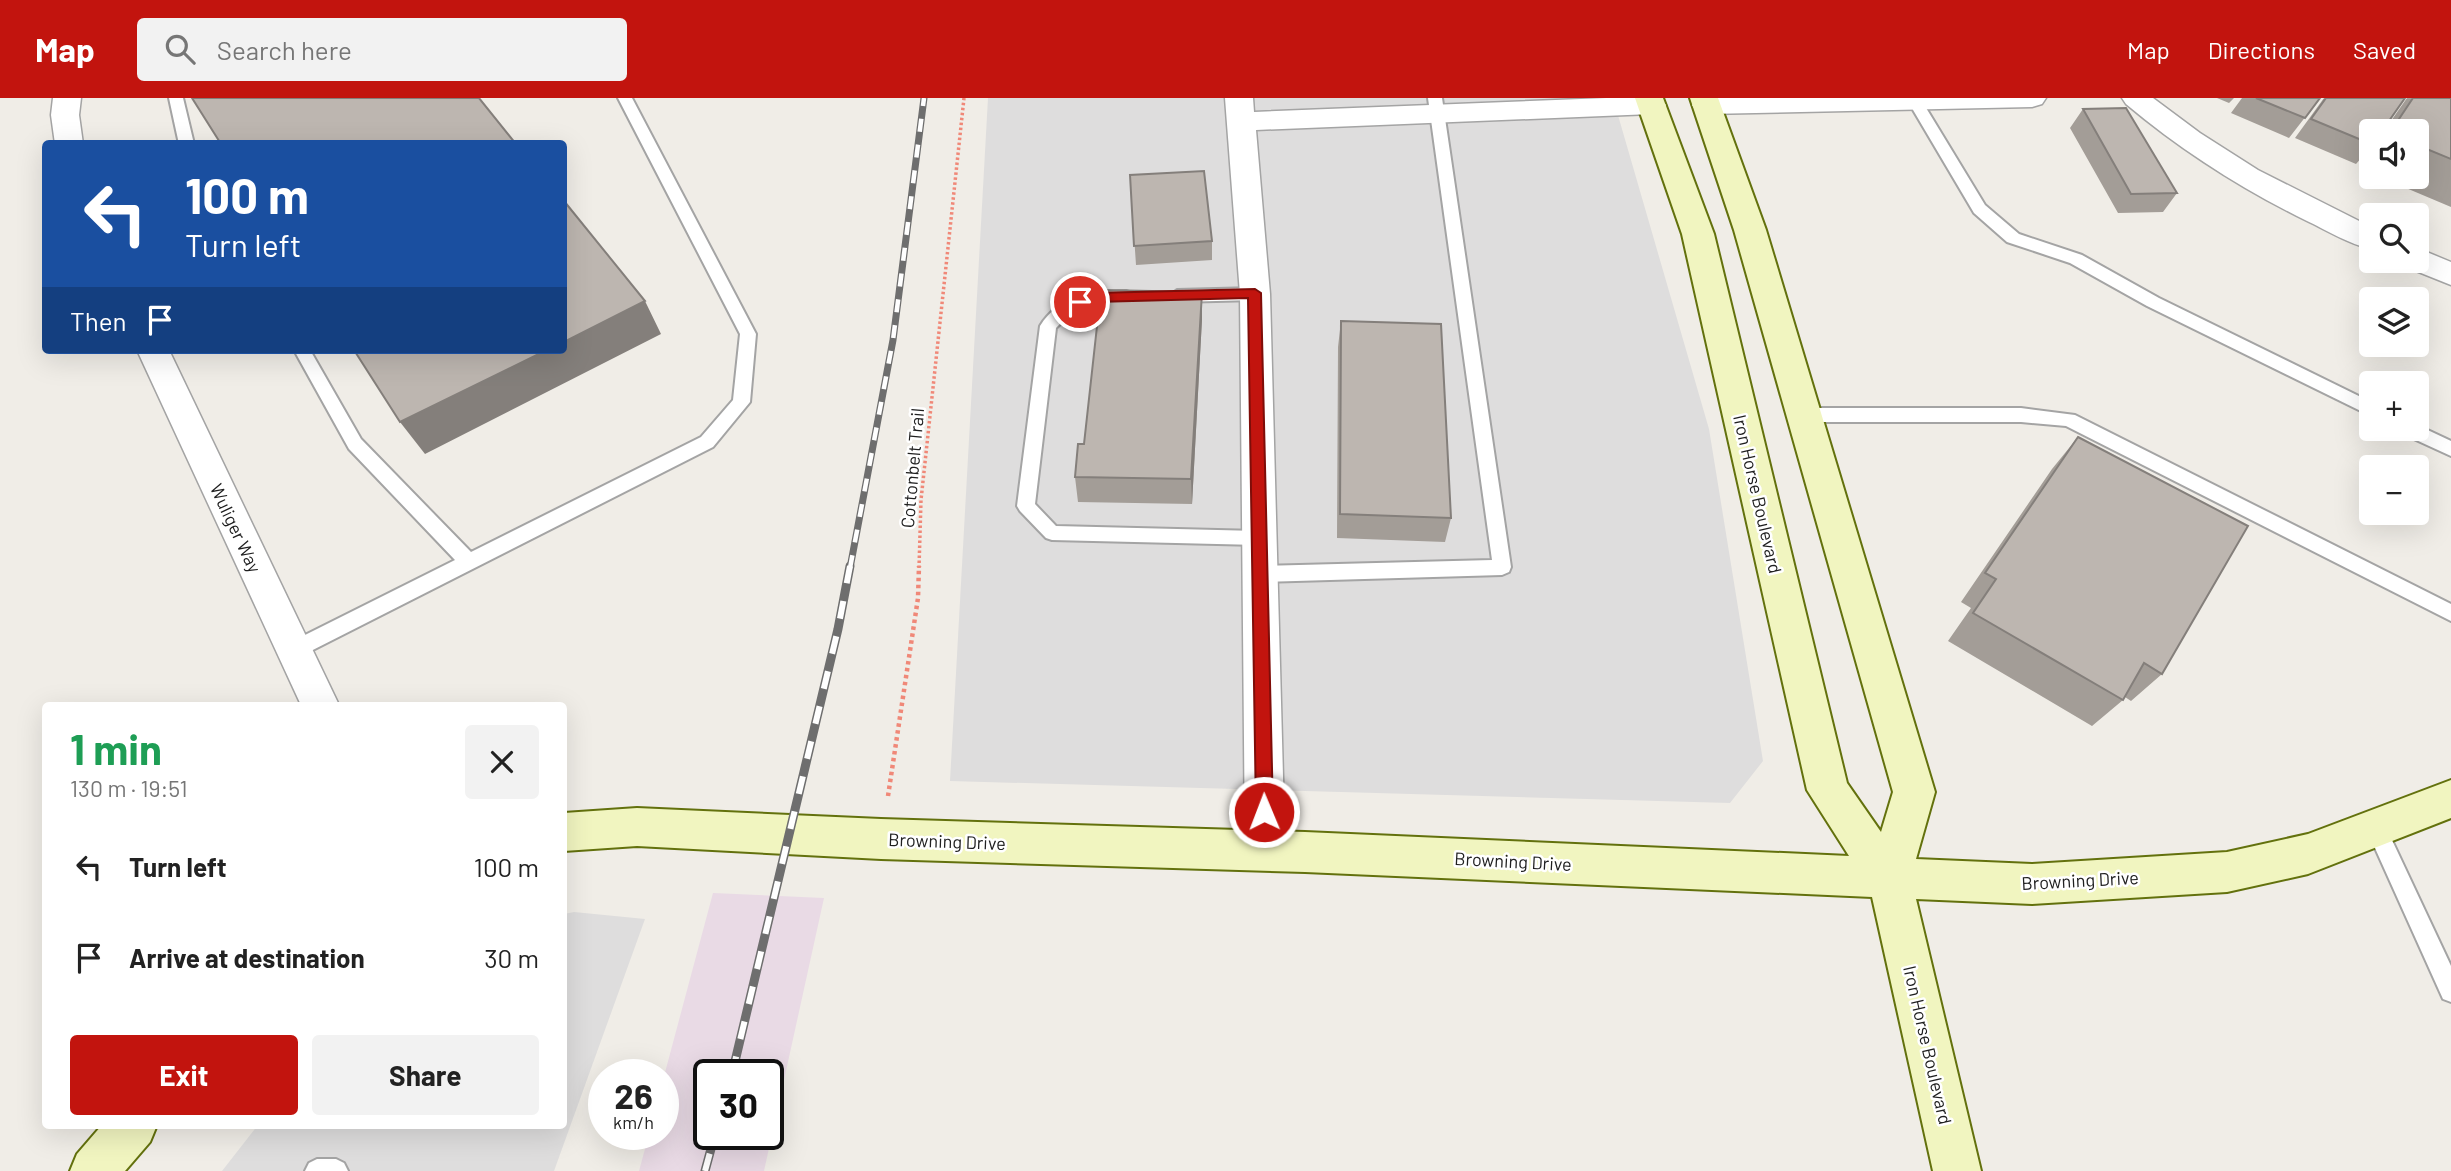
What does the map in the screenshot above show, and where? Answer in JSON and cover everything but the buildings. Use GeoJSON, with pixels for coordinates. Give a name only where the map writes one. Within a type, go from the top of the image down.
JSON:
{"type":"FeatureCollection","features":[{"type":"Feature","properties":{"kind":"street"},"geometry":{"type":"LineString","coordinates":[[67,98],[65,115],[68,140]]}},
{"type":"Feature","properties":{"kind":"street"},"geometry":{"type":"LineString","coordinates":[[1265,850],[1255,293],[1240,110],[2032,98]]}},
{"type":"Feature","properties":{"kind":"street"},"geometry":{"type":"LineString","coordinates":[[2136,98],[2180,132],[2239,171],[2359,233]]}},
{"type":"Feature","properties":{"kind":"street","name":"Iron Horse Boulevard"},"geometry":{"type":"LineString","coordinates":[[1651,102],[1698,234],[1828,790],[1889,878],[1957,1171]]}},
{"type":"Feature","properties":{"kind":"street","name":"Iron Horse Boulevard"},"geometry":{"type":"LineString","coordinates":[[1705,102],[1750,230],[1914,792],[1889,878]]}},
{"type":"Feature","properties":{"kind":"street"},"geometry":{"type":"LineString","coordinates":[[2429,264],[2451,274]]}},
{"type":"Feature","properties":{"kind":"street","name":"Wuliger Way"},"geometry":{"type":"LineString","coordinates":[[155,354],[319,702]]}},
{"type":"Feature","properties":{"kind":"street","name":"Browning Drive"},"geometry":{"type":"LineString","coordinates":[[567,832],[637,827],[881,839],[1265,850],[2032,884],[2227,872],[2308,854],[2451,799]]}},
{"type":"Feature","properties":{"kind":"street"},"geometry":{"type":"LineString","coordinates":[[94,1171],[130,1129]]}},
{"type":"Feature","properties":{"kind":"lane"},"geometry":{"type":"LineString","coordinates":[[176,98],[186,140]]}},
{"type":"Feature","properties":{"kind":"lane"},"geometry":{"type":"LineString","coordinates":[[294,650],[707,442],[741,402],[748,334],[625,98]]}},
{"type":"Feature","properties":{"kind":"lane"},"geometry":{"type":"LineString","coordinates":[[1914,99],[1979,209],[2013,238],[2076,259],[2153,302],[2359,404]]}},
{"type":"Feature","properties":{"kind":"lane"},"geometry":{"type":"LineString","coordinates":[[1259,573],[1502,567],[1437,106]]}},
{"type":"Feature","properties":{"kind":"lane"},"geometry":{"type":"LineString","coordinates":[[1255,293],[1094,298],[1065,307],[1048,326],[1026,506],[1052,533],[1258,538]]}},
{"type":"Feature","properties":{"kind":"lane"},"geometry":{"type":"LineString","coordinates":[[304,354],[355,444],[468,561]]}},
{"type":"Feature","properties":{"kind":"lane"},"geometry":{"type":"LineString","coordinates":[[1804,415],[2021,415],[2069,420],[2451,613]]}},
{"type":"Feature","properties":{"kind":"lane"},"geometry":{"type":"LineString","coordinates":[[2429,439],[2451,449]]}},
{"type":"Feature","properties":{"kind":"lane"},"geometry":{"type":"LineString","coordinates":[[2376,828],[2451,991]]}},
{"type":"Feature","properties":{"kind":"lane"},"geometry":{"type":"LineString","coordinates":[[317,1171],[336,1171]]}},
{"type":"Feature","properties":{"kind":"path","name":"Cottonbelt Trail"},"geometry":{"type":"LineString","coordinates":[[881,839],[918,598],[921,500],[964,98]]}},
{"type":"Feature","properties":{"kind":"shaded area"},"geometry":{"type":"Polygon","coordinates":[[[988,98],[1613,98],[1709,429],[1763,761],[1730,803],[950,781],[988,98]]]}},
{"type":"Feature","properties":{"kind":"shaded area"},"geometry":{"type":"Polygon","coordinates":[[[713,893],[824,898],[784,1080],[784,1059],[693,1059],[693,1150],[769,1150],[764,1171],[639,1171],[645,1150],[679,1150],[679,1059],[669,1059],[713,893]]]}},
{"type":"Feature","properties":{"kind":"shaded area"},"geometry":{"type":"Polygon","coordinates":[[[567,913],[645,919],[594,1059],[588,1059],[588,1077],[554,1171],[222,1171],[255,1129],[567,1129],[567,913]]]}},
{"type":"Feature","properties":{"kind":"railway"},"geometry":{"type":"LineString","coordinates":[[850,568],[893,340],[924,98]]}},
{"type":"Feature","properties":{"kind":"railway"},"geometry":{"type":"LineString","coordinates":[[736,1059],[838,629],[850,566]]}},
{"type":"Feature","properties":{"kind":"railway"},"geometry":{"type":"LineString","coordinates":[[705,1171],[711,1150]]}},
{"type":"Feature","properties":{"kind":"route"},"geometry":{"type":"LineString","coordinates":[[1080,302],[1094,298],[1255,293],[1264,812]]}}]}
